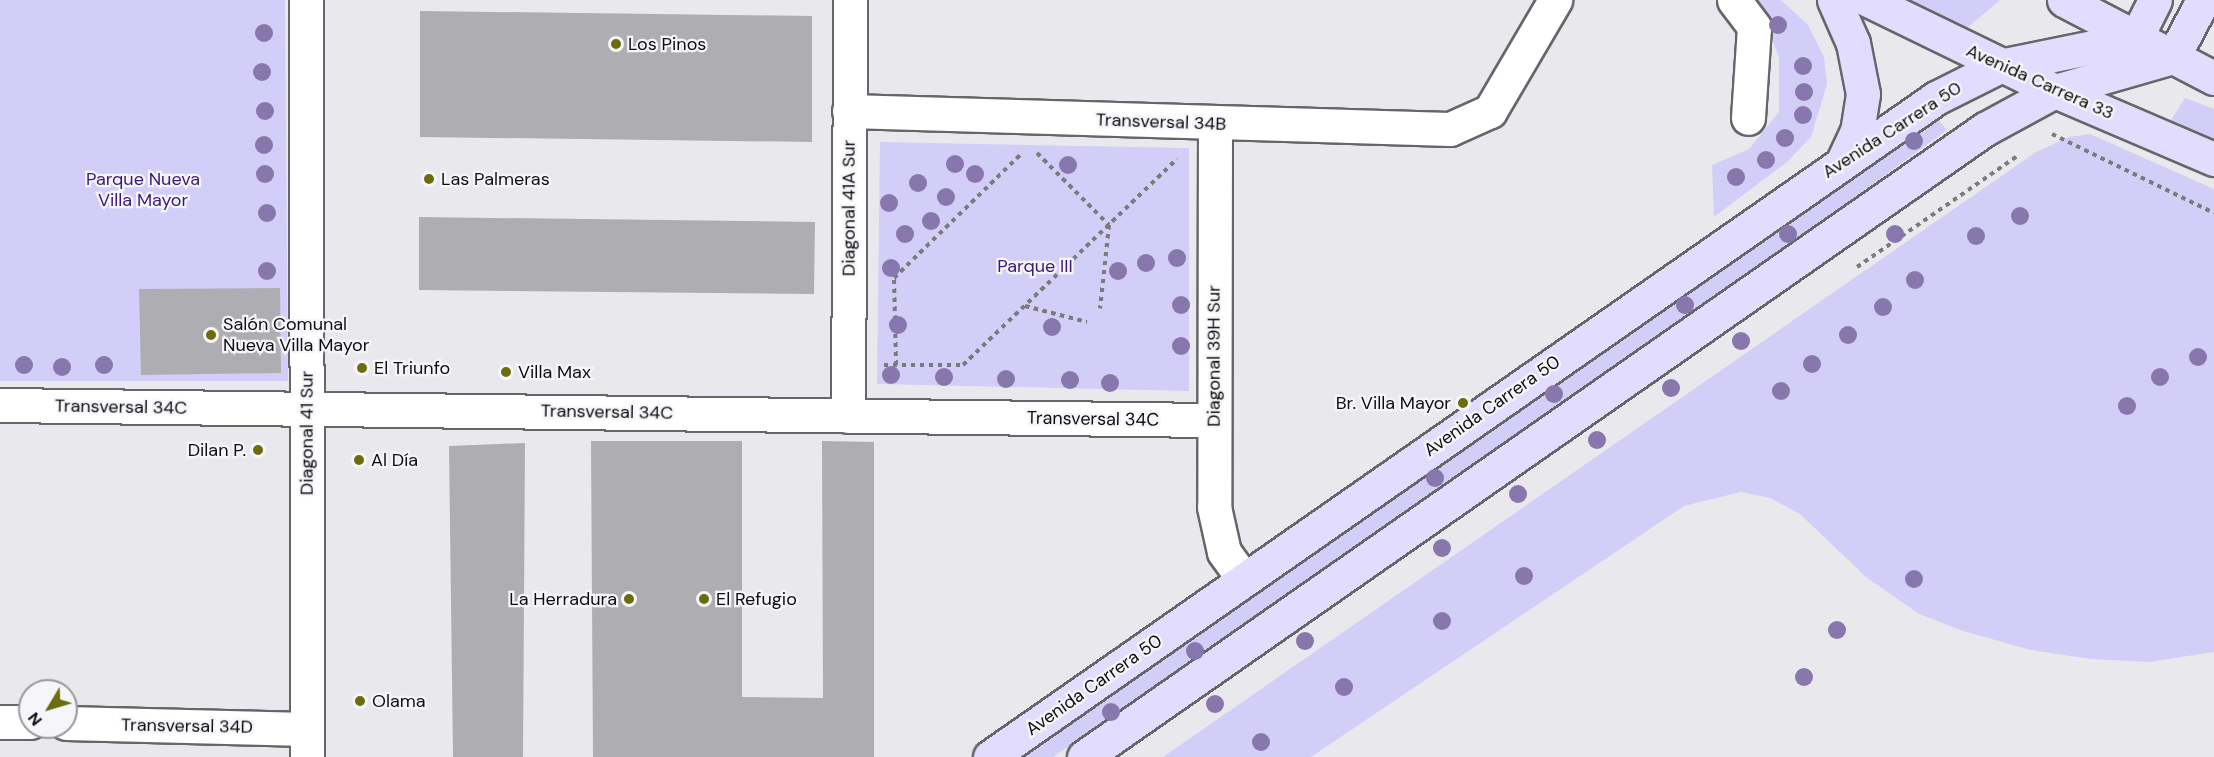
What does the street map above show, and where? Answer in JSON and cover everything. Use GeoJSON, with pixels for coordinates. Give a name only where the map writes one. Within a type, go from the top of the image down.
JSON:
{"type":"FeatureCollection","features":[{"type":"Feature","properties":{"kind":"main road"},"geometry":{"type":"LineString","coordinates":[[1834,0],[1853,43],[1863,94],[1857,131],[1844,159]]}},
{"type":"Feature","properties":{"kind":"main road","name":"Avenida Carrera 33"},"geometry":{"type":"LineString","coordinates":[[1868,0],[2000,66],[2214,159]]}},
{"type":"Feature","properties":{"kind":"main road"},"geometry":{"type":"LineString","coordinates":[[2064,0],[2214,78]]}},
{"type":"Feature","properties":{"kind":"main road"},"geometry":{"type":"LineString","coordinates":[[2136,38],[2155,0]]}},
{"type":"Feature","properties":{"kind":"main road"},"geometry":{"type":"LineString","coordinates":[[1084,757],[1984,129],[2055,91],[2173,57],[2203,0]]}},
{"type":"Feature","properties":{"kind":"main road","name":"Avenida Carrera 50"},"geometry":{"type":"LineString","coordinates":[[990,757],[1844,159],[1936,98],[2000,66],[2136,38]]}},
{"type":"Feature","properties":{"kind":"street","name":"Diagonal 41 Sur"},"geometry":{"type":"LineString","coordinates":[[306,0],[307,743]]}},
{"type":"Feature","properties":{"kind":"street","name":"Diagonal 41A Sur"},"geometry":{"type":"LineString","coordinates":[[848,416],[850,0]]}},
{"type":"Feature","properties":{"kind":"street","name":"Transversal 34B"},"geometry":{"type":"LineString","coordinates":[[849,111],[1430,130],[1472,123],[1490,111],[1506,88],[1555,0]]}},
{"type":"Feature","properties":{"kind":"street"},"geometry":{"type":"LineString","coordinates":[[1734,0],[1754,27],[1748,118]]}},
{"type":"Feature","properties":{"kind":"street","name":"Diagonal 39H Sur"},"geometry":{"type":"LineString","coordinates":[[1215,124],[1214,420],[1217,533],[1244,580]]}},
{"type":"Feature","properties":{"kind":"street","name":"Transversal 34C"},"geometry":{"type":"LineString","coordinates":[[0,405],[1214,420]]}},
{"type":"Feature","properties":{"kind":"street"},"geometry":{"type":"LineString","coordinates":[[0,722],[18,722]]}},
{"type":"Feature","properties":{"kind":"street","name":"Transversal 34D"},"geometry":{"type":"LineString","coordinates":[[78,724],[307,743]]}},
{"type":"Feature","properties":{"kind":"path"},"geometry":{"type":"LineString","coordinates":[[2051,134],[2214,213]]}},
{"type":"Feature","properties":{"kind":"path"},"geometry":{"type":"LineString","coordinates":[[896,365],[894,278],[1029,146],[1109,225]]}},
{"type":"Feature","properties":{"kind":"path"},"geometry":{"type":"LineString","coordinates":[[878,365],[963,365],[1181,156]]}},
{"type":"Feature","properties":{"kind":"path"},"geometry":{"type":"LineString","coordinates":[[1100,309],[1109,225]]}},
{"type":"Feature","properties":{"kind":"path"},"geometry":{"type":"LineString","coordinates":[[1025,306],[1087,322]]}},
{"type":"Feature","properties":{"kind":"green space","name":"Parque Nueva Villa Mayor"},"geometry":{"type":"Polygon","coordinates":[[[0,0],[285,0],[288,381],[0,381],[0,0]]]}},
{"type":"Feature","properties":{"kind":"green space"},"geometry":{"type":"Polygon","coordinates":[[[1746,0],[1781,0],[1808,25],[1824,57],[1827,84],[1811,137],[1787,162],[1714,217],[1712,165],[1749,149],[1779,112],[1779,57],[1763,17],[1746,0]]]}},
{"type":"Feature","properties":{"kind":"green space"},"geometry":{"type":"Polygon","coordinates":[[[1908,0],[2000,0],[1967,28],[1908,0]]]}},
{"type":"Feature","properties":{"kind":"green space"},"geometry":{"type":"Polygon","coordinates":[[[2185,98],[2214,109],[2214,141],[2169,123],[2185,98]]]}},
{"type":"Feature","properties":{"kind":"green space"},"geometry":{"type":"Polygon","coordinates":[[[1936,117],[1947,130],[1826,218],[1053,757],[1025,757],[1936,117]]]}},
{"type":"Feature","properties":{"kind":"green space"},"geometry":{"type":"Polygon","coordinates":[[[2090,134],[2214,189],[2214,652],[2149,662],[2091,659],[2031,650],[1963,631],[1919,614],[1866,577],[1800,514],[1770,498],[1741,492],[1684,506],[1311,757],[1163,757],[2036,152],[2069,137],[2090,134]]]}},
{"type":"Feature","properties":{"kind":"green space","name":"Parque III"},"geometry":{"type":"Polygon","coordinates":[[[880,142],[1189,148],[1189,391],[877,384],[880,142]]]}},
{"type":"Feature","properties":{"kind":"building"},"geometry":{"type":"Polygon","coordinates":[[[420,11],[812,16],[812,142],[420,137],[420,11]]]}},
{"type":"Feature","properties":{"kind":"building"},"geometry":{"type":"Polygon","coordinates":[[[419,217],[815,222],[814,294],[419,290],[419,217]]]}},
{"type":"Feature","properties":{"kind":"building"},"geometry":{"type":"Polygon","coordinates":[[[280,288],[281,373],[141,375],[139,289],[280,288]]]}},
{"type":"Feature","properties":{"kind":"building"},"geometry":{"type":"Polygon","coordinates":[[[591,441],[742,441],[742,697],[823,698],[822,441],[874,442],[874,757],[593,757],[591,441]]]}},
{"type":"Feature","properties":{"kind":"building","name":"La Herradura"},"geometry":{"type":"Polygon","coordinates":[[[525,443],[523,757],[453,757],[449,446],[525,443]]]}},
{"type":"Feature","properties":{"kind":"place","name":"Los Pinos"},"geometry":{"type":"Point","coordinates":[616,44]}},
{"type":"Feature","properties":{"kind":"place","name":"Las Palmeras"},"geometry":{"type":"Point","coordinates":[429,179]}},
{"type":"Feature","properties":{"kind":"place","name":"Salón Comunal Nueva Villa Mayor"},"geometry":{"type":"Point","coordinates":[211,335]}},
{"type":"Feature","properties":{"kind":"place","name":"El Triunfo"},"geometry":{"type":"Point","coordinates":[362,368]}},
{"type":"Feature","properties":{"kind":"place","name":"Villa Max"},"geometry":{"type":"Point","coordinates":[506,372]}},
{"type":"Feature","properties":{"kind":"place","name":"Br. Villa Mayor"},"geometry":{"type":"Point","coordinates":[1463,403]}},
{"type":"Feature","properties":{"kind":"place","name":"Dilan P."},"geometry":{"type":"Point","coordinates":[258,450]}},
{"type":"Feature","properties":{"kind":"place","name":"Al Día"},"geometry":{"type":"Point","coordinates":[359,460]}},
{"type":"Feature","properties":{"kind":"place","name":"La Herradura"},"geometry":{"type":"Point","coordinates":[629,599]}},
{"type":"Feature","properties":{"kind":"place","name":"El Refugio"},"geometry":{"type":"Point","coordinates":[704,599]}},
{"type":"Feature","properties":{"kind":"place","name":"Olama"},"geometry":{"type":"Point","coordinates":[360,701]}}]}
